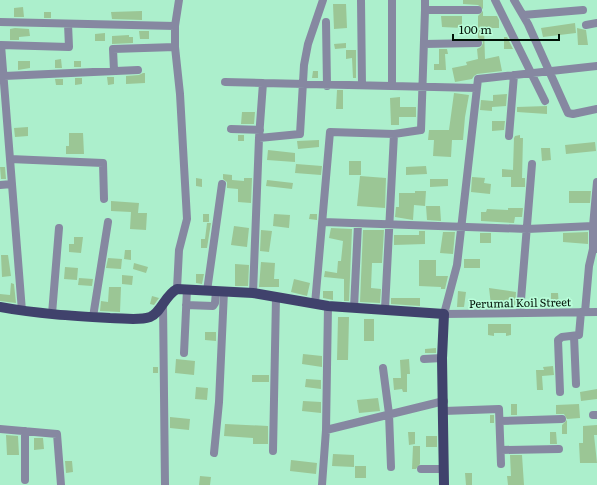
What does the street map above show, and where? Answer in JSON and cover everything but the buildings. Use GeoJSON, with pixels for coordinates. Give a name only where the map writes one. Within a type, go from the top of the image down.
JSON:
{"type":"FeatureCollection","features":[{"type":"Feature","properties":{"kind":"main road"},"geometry":{"type":"LineString","coordinates":[[0,307],[52,314],[140,319],[152,317],[158,311],[167,296],[182,289],[253,293],[328,306],[444,314],[442,358],[444,406],[444,485]]}},
{"type":"Feature","properties":{"kind":"street"},"geometry":{"type":"LineString","coordinates":[[180,0],[175,26],[175,47],[181,102],[187,219],[179,250],[182,289],[186,305],[184,353]]}},
{"type":"Feature","properties":{"kind":"street"},"geometry":{"type":"LineString","coordinates":[[231,129],[260,134],[300,134],[302,84],[306,53],[323,0]]}},
{"type":"Feature","properties":{"kind":"street"},"geometry":{"type":"LineString","coordinates":[[361,0],[362,85]]}},
{"type":"Feature","properties":{"kind":"street"},"geometry":{"type":"LineString","coordinates":[[392,0],[392,85]]}},
{"type":"Feature","properties":{"kind":"street"},"geometry":{"type":"LineString","coordinates":[[315,304],[330,132],[394,134],[420,131],[422,129],[425,0]]}},
{"type":"Feature","properties":{"kind":"street"},"geometry":{"type":"LineString","coordinates":[[495,0],[533,73],[545,101]]}},
{"type":"Feature","properties":{"kind":"street"},"geometry":{"type":"LineString","coordinates":[[514,0],[569,113],[597,109]]}},
{"type":"Feature","properties":{"kind":"street"},"geometry":{"type":"LineString","coordinates":[[425,10],[478,10]]}},
{"type":"Feature","properties":{"kind":"street"},"geometry":{"type":"LineString","coordinates":[[523,16],[583,10]]}},
{"type":"Feature","properties":{"kind":"street"},"geometry":{"type":"LineString","coordinates":[[0,22],[175,26]]}},
{"type":"Feature","properties":{"kind":"street"},"geometry":{"type":"LineString","coordinates":[[326,22],[327,86]]}},
{"type":"Feature","properties":{"kind":"street"},"geometry":{"type":"LineString","coordinates":[[586,24],[597,23]]}},
{"type":"Feature","properties":{"kind":"street"},"geometry":{"type":"LineString","coordinates":[[22,311],[1,45],[69,47],[68,24]]}},
{"type":"Feature","properties":{"kind":"street"},"geometry":{"type":"LineString","coordinates":[[424,44],[478,44]]}},
{"type":"Feature","properties":{"kind":"street"},"geometry":{"type":"LineString","coordinates":[[114,71],[113,49],[175,47]]}},
{"type":"Feature","properties":{"kind":"street"},"geometry":{"type":"LineString","coordinates":[[444,314],[457,265],[460,226],[478,79],[597,66]]}},
{"type":"Feature","properties":{"kind":"street"},"geometry":{"type":"LineString","coordinates":[[4,76],[138,70]]}},
{"type":"Feature","properties":{"kind":"street"},"geometry":{"type":"LineString","coordinates":[[509,136],[514,76]]}},
{"type":"Feature","properties":{"kind":"street"},"geometry":{"type":"LineString","coordinates":[[225,82],[327,86],[392,85],[477,88]]}},
{"type":"Feature","properties":{"kind":"street"},"geometry":{"type":"LineString","coordinates":[[253,293],[263,83]]}},
{"type":"Feature","properties":{"kind":"street"},"geometry":{"type":"LineString","coordinates":[[385,309],[394,134]]}},
{"type":"Feature","properties":{"kind":"street"},"geometry":{"type":"LineString","coordinates":[[10,159],[103,162],[104,199]]}},
{"type":"Feature","properties":{"kind":"street"},"geometry":{"type":"LineString","coordinates":[[520,312],[532,164]]}},
{"type":"Feature","properties":{"kind":"street"},"geometry":{"type":"LineString","coordinates":[[560,392],[558,340],[562,337],[574,336],[580,333],[595,249],[593,226],[597,182]]}},
{"type":"Feature","properties":{"kind":"street"},"geometry":{"type":"LineString","coordinates":[[0,185],[12,184]]}},
{"type":"Feature","properties":{"kind":"street"},"geometry":{"type":"LineString","coordinates":[[214,453],[219,402],[216,291],[222,184]]}},
{"type":"Feature","properties":{"kind":"street"},"geometry":{"type":"LineString","coordinates":[[93,317],[108,222]]}},
{"type":"Feature","properties":{"kind":"street"},"geometry":{"type":"LineString","coordinates":[[323,222],[390,226],[460,226],[527,229],[593,226]]}},
{"type":"Feature","properties":{"kind":"street"},"geometry":{"type":"LineString","coordinates":[[354,308],[358,224]]}},
{"type":"Feature","properties":{"kind":"street"},"geometry":{"type":"LineString","coordinates":[[52,314],[59,228]]}},
{"type":"Feature","properties":{"kind":"street"},"geometry":{"type":"LineString","coordinates":[[186,305],[214,305],[216,291]]}},
{"type":"Feature","properties":{"kind":"street"},"geometry":{"type":"LineString","coordinates":[[273,451],[276,297]]}},
{"type":"Feature","properties":{"kind":"street"},"geometry":{"type":"LineString","coordinates":[[163,303],[165,485]]}},
{"type":"Feature","properties":{"kind":"street"},"geometry":{"type":"LineString","coordinates":[[322,485],[326,430],[328,306]]}},
{"type":"Feature","properties":{"kind":"street","name":"Perumal Koil Street"},"geometry":{"type":"LineString","coordinates":[[444,314],[597,312]]}},
{"type":"Feature","properties":{"kind":"street"},"geometry":{"type":"LineString","coordinates":[[574,336],[576,384]]}},
{"type":"Feature","properties":{"kind":"street"},"geometry":{"type":"LineString","coordinates":[[424,359],[442,358]]}},
{"type":"Feature","properties":{"kind":"street"},"geometry":{"type":"LineString","coordinates":[[383,368],[389,414],[391,468]]}},
{"type":"Feature","properties":{"kind":"street"},"geometry":{"type":"LineString","coordinates":[[326,430],[389,414],[444,406],[497,408],[500,410],[501,464]]}},
{"type":"Feature","properties":{"kind":"street"},"geometry":{"type":"LineString","coordinates":[[500,421],[562,419]]}},
{"type":"Feature","properties":{"kind":"street"},"geometry":{"type":"LineString","coordinates":[[0,429],[57,434],[61,485]]}},
{"type":"Feature","properties":{"kind":"street"},"geometry":{"type":"LineString","coordinates":[[25,431],[25,480]]}},
{"type":"Feature","properties":{"kind":"street"},"geometry":{"type":"LineString","coordinates":[[501,450],[559,449]]}},
{"type":"Feature","properties":{"kind":"street"},"geometry":{"type":"LineString","coordinates":[[421,469],[444,469]]}}]}
